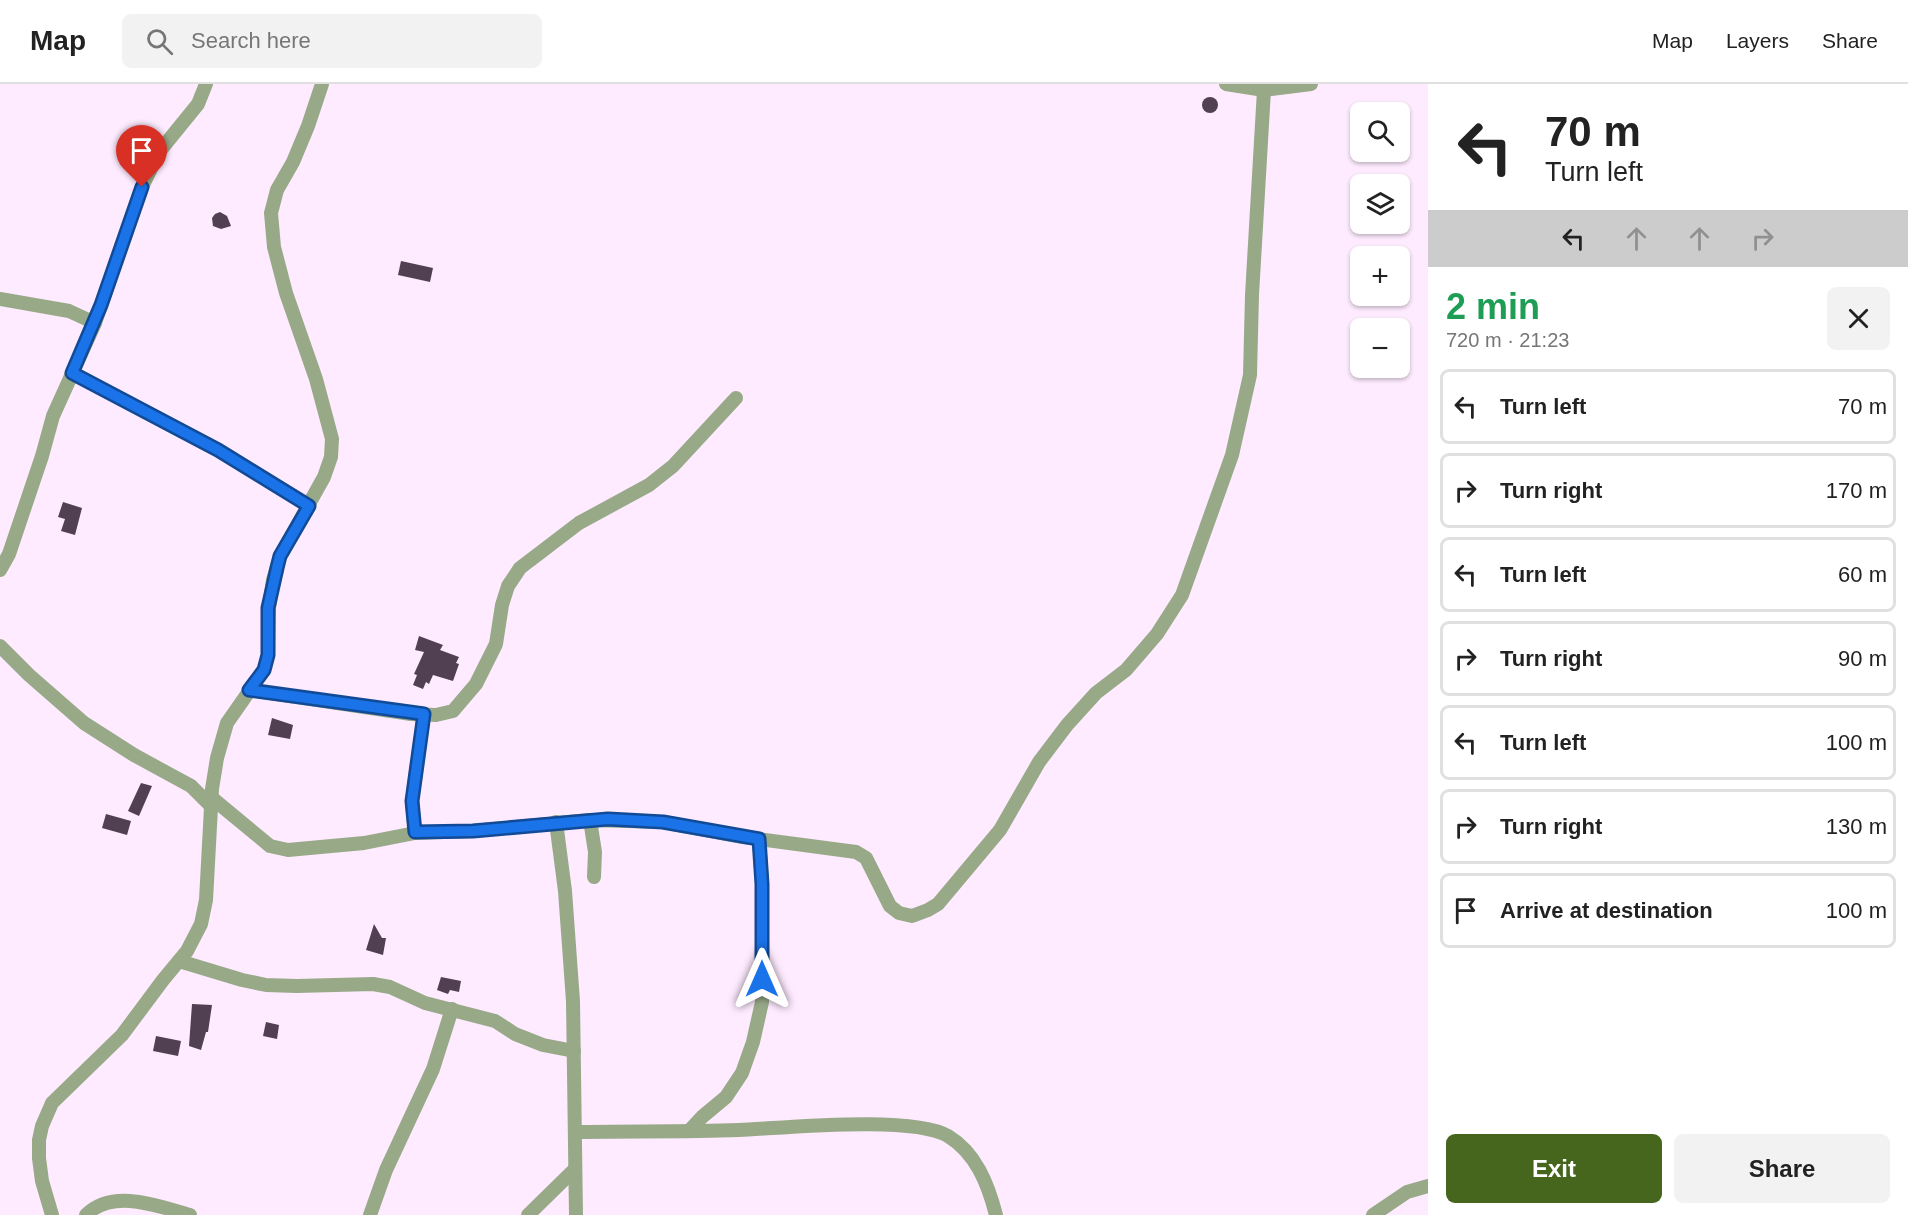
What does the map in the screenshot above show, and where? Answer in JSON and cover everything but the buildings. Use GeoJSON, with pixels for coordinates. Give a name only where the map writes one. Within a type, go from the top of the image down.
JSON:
{"type":"FeatureCollection","features":[{"type":"Feature","properties":{"kind":"street"},"geometry":{"type":"LineString","coordinates":[[0,570],[9,554],[53,416],[94,322],[142,187],[159,152],[198,104],[206,84]]}},
{"type":"Feature","properties":{"kind":"street"},"geometry":{"type":"LineString","coordinates":[[52,1215],[42,1181],[39,1140],[42,1126],[52,1103],[122,1035],[187,951],[201,924],[206,900],[211,802],[217,758],[227,723],[264,670],[268,655],[268,608],[280,556],[324,477],[331,457],[332,440],[316,379],[286,293],[274,247],[271,213],[277,190],[297,153],[322,84]]}},
{"type":"Feature","properties":{"kind":"street"},"geometry":{"type":"LineString","coordinates":[[1226,84],[1264,90],[1311,84]]}},
{"type":"Feature","properties":{"kind":"street"},"geometry":{"type":"LineString","coordinates":[[0,646],[84,723],[192,786],[270,846],[288,850],[364,843],[415,832],[473,831],[556,822],[590,820],[663,822],[759,839],[856,852],[866,858],[890,906],[899,913],[912,916],[928,910],[938,904],[1000,830],[1039,762],[1067,725],[1096,693],[1126,670],[1157,634],[1182,595],[1232,454],[1250,375],[1252,295],[1264,90]]}},
{"type":"Feature","properties":{"kind":"street"},"geometry":{"type":"LineString","coordinates":[[0,299],[69,311],[94,322]]}},
{"type":"Feature","properties":{"kind":"street"},"geometry":{"type":"LineString","coordinates":[[72,373],[208,445],[309,506]]}},
{"type":"Feature","properties":{"kind":"street"},"geometry":{"type":"LineString","coordinates":[[249,690],[424,714],[436,715],[453,711],[476,684],[495,644],[508,586],[520,568],[579,523],[649,485],[673,466],[736,398]]}},
{"type":"Feature","properties":{"kind":"street"},"geometry":{"type":"LineString","coordinates":[[415,832],[412,801],[424,714]]}},
{"type":"Feature","properties":{"kind":"street"},"geometry":{"type":"LineString","coordinates":[[590,820],[595,852],[594,877]]}},
{"type":"Feature","properties":{"kind":"street"},"geometry":{"type":"LineString","coordinates":[[556,822],[565,891],[573,1001],[576,1215]]}},
{"type":"Feature","properties":{"kind":"street"},"geometry":{"type":"LineString","coordinates":[[688,1131],[726,1097],[742,1073],[753,1042],[762,1002],[762,884],[759,839]]}},
{"type":"Feature","properties":{"kind":"street"},"geometry":{"type":"LineString","coordinates":[[179,961],[266,985],[373,984],[390,987],[424,1003],[495,1021],[515,1034],[543,1045],[574,1051]]}},
{"type":"Feature","properties":{"kind":"street"},"geometry":{"type":"LineString","coordinates":[[370,1215],[386,1170],[433,1070],[452,1009]]}},
{"type":"Feature","properties":{"kind":"street"},"geometry":{"type":"LineString","coordinates":[[575,1132],[882,1125],[921,1128],[946,1135],[967,1151],[989,1186],[996,1215]]}},
{"type":"Feature","properties":{"kind":"street"},"geometry":{"type":"LineString","coordinates":[[528,1215],[575,1169]]}},
{"type":"Feature","properties":{"kind":"street"},"geometry":{"type":"LineString","coordinates":[[1373,1215],[1407,1192],[1428,1186]]}},
{"type":"Feature","properties":{"kind":"street"},"geometry":{"type":"LineString","coordinates":[[86,1215],[98,1206],[114,1200],[144,1203],[190,1215]]}},
{"type":"Feature","properties":{"kind":"route"},"geometry":{"type":"LineString","coordinates":[[142,187],[114,271],[72,373],[218,450],[309,506],[280,556],[268,608],[268,655],[264,670],[249,690],[424,714],[412,801],[415,832],[473,831],[576,820],[608,819],[694,826],[759,839],[762,884],[762,979]]}}]}
